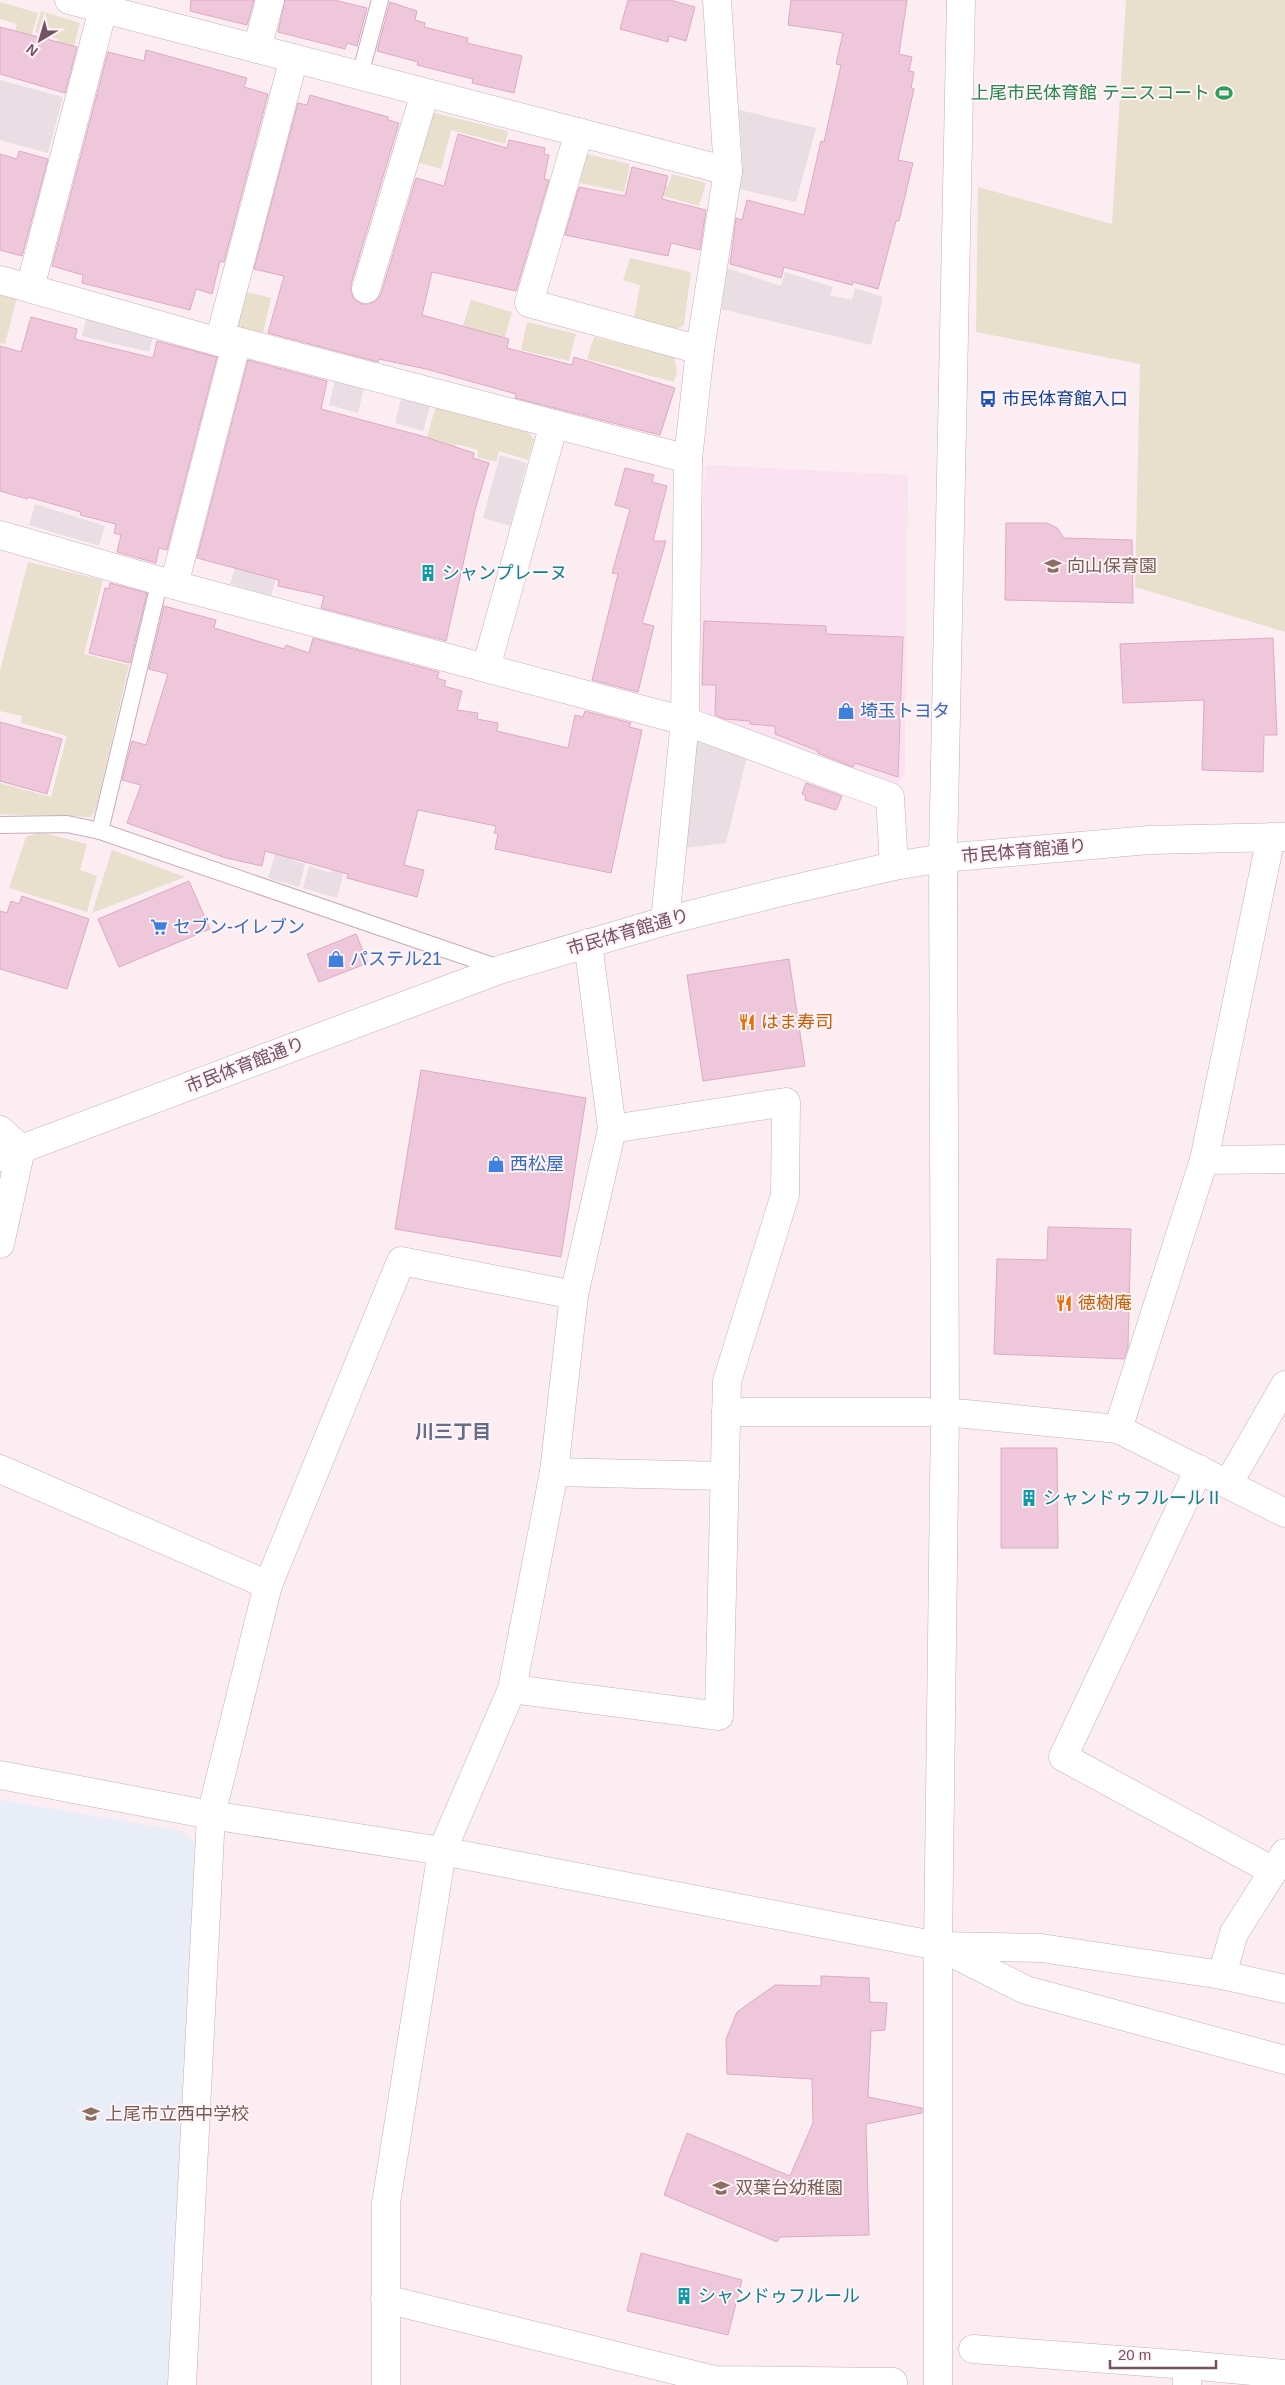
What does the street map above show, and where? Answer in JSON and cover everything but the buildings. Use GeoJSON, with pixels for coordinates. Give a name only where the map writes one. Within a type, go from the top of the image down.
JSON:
{"type":"FeatureCollection","features":[{"type":"Feature","properties":{"kind":"street"},"geometry":{"type":"LineString","coordinates":[[69,0],[728,171]]}},
{"type":"Feature","properties":{"kind":"street"},"geometry":{"type":"LineString","coordinates":[[257,49],[270,0]]}},
{"type":"Feature","properties":{"kind":"street"},"geometry":{"type":"LineString","coordinates":[[664,921],[685,721],[688,459],[700,350],[728,171],[718,0]]}},
{"type":"Feature","properties":{"kind":"street"},"geometry":{"type":"LineString","coordinates":[[938,2385],[938,1946],[945,1412],[943,858],[961,0]]}},
{"type":"Feature","properties":{"kind":"street"},"geometry":{"type":"LineString","coordinates":[[30,288],[103,9]]}},
{"type":"Feature","properties":{"kind":"street"},"geometry":{"type":"LineString","coordinates":[[167,582],[228,341],[294,58]]}},
{"type":"Feature","properties":{"kind":"street"},"geometry":{"type":"LineString","coordinates":[[366,289],[425,93]]}},
{"type":"Feature","properties":{"kind":"street"},"geometry":{"type":"LineString","coordinates":[[578,132],[529,303],[700,350]]}},
{"type":"Feature","properties":{"kind":"street"},"geometry":{"type":"LineString","coordinates":[[0,280],[228,341],[688,459]]}},
{"type":"Feature","properties":{"kind":"street"},"geometry":{"type":"LineString","coordinates":[[486,668],[554,424]]}},
{"type":"Feature","properties":{"kind":"street"},"geometry":{"type":"LineString","coordinates":[[0,535],[167,582],[685,721],[890,797],[894,866]]}},
{"type":"Feature","properties":{"kind":"street"},"geometry":{"type":"LineString","coordinates":[[1118,1429],[1204,1160],[1278,837]]}},
{"type":"Feature","properties":{"kind":"street","name":"市民体育館通り"},"geometry":{"type":"LineString","coordinates":[[11,1153],[502,969],[664,921],[894,866],[943,858],[1149,840],[1278,837]]}},
{"type":"Feature","properties":{"kind":"street"},"geometry":{"type":"LineString","coordinates":[[386,2385],[386,2203],[442,1851],[512,1689],[554,1472],[574,1296],[612,1129],[588,943]]}},
{"type":"Feature","properties":{"kind":"street"},"geometry":{"type":"LineString","coordinates":[[512,1689],[719,1716],[727,1381],[785,1195],[786,1102],[612,1129]]}},
{"type":"Feature","properties":{"kind":"street"},"geometry":{"type":"LineString","coordinates":[[0,1130],[11,1153],[0,1244]]}},
{"type":"Feature","properties":{"kind":"street"},"geometry":{"type":"LineString","coordinates":[[1204,1160],[1285,1159]]}},
{"type":"Feature","properties":{"kind":"street"},"geometry":{"type":"LineString","coordinates":[[182,2385],[210,1815],[268,1585],[401,1261],[574,1296]]}},
{"type":"Feature","properties":{"kind":"street"},"geometry":{"type":"LineString","coordinates":[[1228,1484],[1285,1385]]}},
{"type":"Feature","properties":{"kind":"street"},"geometry":{"type":"LineString","coordinates":[[726,1412],[945,1412],[1118,1429],[1285,1513]]}},
{"type":"Feature","properties":{"kind":"street"},"geometry":{"type":"LineString","coordinates":[[0,1469],[268,1585]]}},
{"type":"Feature","properties":{"kind":"street"},"geometry":{"type":"LineString","coordinates":[[1199,1469],[1063,1757],[1279,1862],[1234,1933],[1222,1975]]}},
{"type":"Feature","properties":{"kind":"street"},"geometry":{"type":"LineString","coordinates":[[554,1472],[725,1476]]}},
{"type":"Feature","properties":{"kind":"street"},"geometry":{"type":"LineString","coordinates":[[0,1775],[210,1815],[442,1851],[938,1946],[1041,1948],[1222,1975],[1285,1989]]}},
{"type":"Feature","properties":{"kind":"street"},"geometry":{"type":"LineString","coordinates":[[938,1946],[1026,1990],[1285,2060]]}},
{"type":"Feature","properties":{"kind":"street"},"geometry":{"type":"LineString","coordinates":[[386,2299],[715,2383],[892,2382]]}},
{"type":"Feature","properties":{"kind":"street"},"geometry":{"type":"LineString","coordinates":[[973,2349],[1187,2375],[1285,2374]]}},
{"type":"Feature","properties":{"kind":"lane"},"geometry":{"type":"LineString","coordinates":[[360,75],[380,0]]}},
{"type":"Feature","properties":{"kind":"lane"},"geometry":{"type":"LineString","coordinates":[[100,831],[167,582]]}},
{"type":"Feature","properties":{"kind":"lane"},"geometry":{"type":"LineString","coordinates":[[0,825],[67,824],[100,831],[502,969]]}},
{"type":"Feature","properties":{"kind":"shaded area"},"geometry":{"type":"Polygon","coordinates":[[[1126,0],[1285,0],[1285,632],[1135,587],[1140,364],[976,332],[978,187],[1112,224],[1126,0]]]}},
{"type":"Feature","properties":{"kind":"shaded area"},"geometry":{"type":"Polygon","coordinates":[[[0,2],[38,13],[28,47],[12,43],[17,24],[0,19],[0,2]]]}},
{"type":"Feature","properties":{"kind":"shaded area"},"geometry":{"type":"Polygon","coordinates":[[[41,11],[80,23],[73,49],[56,44],[58,39],[35,32],[41,11]]]}},
{"type":"Feature","properties":{"kind":"shaded area"},"geometry":{"type":"Polygon","coordinates":[[[0,80],[63,97],[48,153],[0,140],[0,80]]]}},
{"type":"Feature","properties":{"kind":"shaded area"},"geometry":{"type":"Polygon","coordinates":[[[739,110],[816,128],[796,202],[735,188],[742,155],[739,110]]]}},
{"type":"Feature","properties":{"kind":"shaded area"},"geometry":{"type":"Polygon","coordinates":[[[435,113],[508,131],[505,144],[451,130],[441,169],[417,162],[428,118],[435,113]]]}},
{"type":"Feature","properties":{"kind":"shaded area"},"geometry":{"type":"Polygon","coordinates":[[[586,154],[630,164],[624,192],[580,183],[586,154]]]}},
{"type":"Feature","properties":{"kind":"shaded area"},"geometry":{"type":"Polygon","coordinates":[[[672,174],[706,183],[699,206],[653,193],[655,183],[668,186],[672,174]]]}},
{"type":"Feature","properties":{"kind":"shaded area"},"geometry":{"type":"Polygon","coordinates":[[[630,258],[691,272],[684,325],[674,331],[633,324],[640,285],[623,280],[630,258]]]}},
{"type":"Feature","properties":{"kind":"shaded area"},"geometry":{"type":"Polygon","coordinates":[[[727,268],[781,286],[785,272],[833,287],[830,295],[852,300],[855,288],[883,297],[871,345],[721,309],[727,268]]]}},
{"type":"Feature","properties":{"kind":"shaded area"},"geometry":{"type":"Polygon","coordinates":[[[239,290],[271,298],[263,333],[237,327],[239,290]]]}},
{"type":"Feature","properties":{"kind":"shaded area"},"geometry":{"type":"Polygon","coordinates":[[[0,292],[17,297],[5,344],[0,343],[0,292]]]}},
{"type":"Feature","properties":{"kind":"shaded area"},"geometry":{"type":"Polygon","coordinates":[[[471,300],[512,312],[504,340],[462,329],[471,300]]]}},
{"type":"Feature","properties":{"kind":"shaded area"},"geometry":{"type":"Polygon","coordinates":[[[87,315],[154,332],[149,352],[82,336],[87,315]]]}},
{"type":"Feature","properties":{"kind":"shaded area"},"geometry":{"type":"Polygon","coordinates":[[[527,322],[576,334],[569,361],[521,350],[527,322]]]}},
{"type":"Feature","properties":{"kind":"shaded area"},"geometry":{"type":"Polygon","coordinates":[[[594,337],[674,357],[677,372],[674,382],[587,359],[594,337]]]}},
{"type":"Feature","properties":{"kind":"shaded area"},"geometry":{"type":"Polygon","coordinates":[[[335,380],[364,387],[358,413],[329,405],[335,380]]]}},
{"type":"Feature","properties":{"kind":"shaded area"},"geometry":{"type":"Polygon","coordinates":[[[402,395],[431,403],[423,431],[395,423],[402,395]]]}},
{"type":"Feature","properties":{"kind":"shaded area"},"geometry":{"type":"Polygon","coordinates":[[[436,405],[527,431],[534,439],[528,460],[499,451],[496,462],[477,457],[478,450],[456,444],[453,453],[425,445],[436,405]]]}},
{"type":"Feature","properties":{"kind":"shaded area"},"geometry":{"type":"Polygon","coordinates":[[[500,455],[527,463],[510,526],[483,518],[500,455]]]}},
{"type":"Feature","properties":{"kind":"shaded area"},"geometry":{"type":"Polygon","coordinates":[[[706,465],[908,475],[905,774],[896,785],[701,715],[701,516],[706,465]]]}},
{"type":"Feature","properties":{"kind":"shaded area"},"geometry":{"type":"Polygon","coordinates":[[[35,504],[105,526],[99,546],[29,525],[35,504]]]}},
{"type":"Feature","properties":{"kind":"shaded area"},"geometry":{"type":"Polygon","coordinates":[[[238,559],[278,570],[271,596],[230,584],[238,559]]]}},
{"type":"Feature","properties":{"kind":"shaded area"},"geometry":{"type":"Polygon","coordinates":[[[28,562],[103,580],[84,654],[129,665],[96,809],[91,817],[0,814],[0,783],[51,797],[67,736],[21,723],[22,716],[0,711],[0,671],[28,562]]]}},
{"type":"Feature","properties":{"kind":"shaded area"},"geometry":{"type":"Polygon","coordinates":[[[696,740],[747,756],[726,843],[684,848],[696,740]]]}},
{"type":"Feature","properties":{"kind":"shaded area"},"geometry":{"type":"Polygon","coordinates":[[[291,800],[307,805],[291,860],[305,864],[299,887],[268,878],[291,800]]]}},
{"type":"Feature","properties":{"kind":"shaded area"},"geometry":{"type":"Polygon","coordinates":[[[345,824],[356,827],[337,898],[303,888],[309,866],[331,873],[345,824]]]}},
{"type":"Feature","properties":{"kind":"shaded area"},"geometry":{"type":"Polygon","coordinates":[[[40,832],[87,844],[80,870],[97,876],[87,912],[9,888],[26,837],[40,832]]]}},
{"type":"Feature","properties":{"kind":"shaded area"},"geometry":{"type":"Polygon","coordinates":[[[112,850],[185,877],[92,913],[112,850]]]}},
{"type":"Feature","properties":{"kind":"shaded area","name":"上尾市立西中学校"},"geometry":{"type":"Polygon","coordinates":[[[0,1800],[183,1831],[196,1844],[169,2385],[0,2385],[0,1800]]]}},
{"type":"Feature","properties":{"kind":"place","name":"上尾市民体育館 テニスコート"},"geometry":{"type":"Point","coordinates":[1224,93]}},
{"type":"Feature","properties":{"kind":"place","name":"市民体育館入口"},"geometry":{"type":"Point","coordinates":[988,399]}},
{"type":"Feature","properties":{"kind":"place","name":"向山保育園"},"geometry":{"type":"Point","coordinates":[1053,566]}},
{"type":"Feature","properties":{"kind":"place","name":"シャンプレーヌ"},"geometry":{"type":"Point","coordinates":[428,573]}},
{"type":"Feature","properties":{"kind":"place","name":"埼玉トヨタ"},"geometry":{"type":"Point","coordinates":[846,711]}},
{"type":"Feature","properties":{"kind":"place","name":"セブン-イレブン"},"geometry":{"type":"Point","coordinates":[159,927]}},
{"type":"Feature","properties":{"kind":"place","name":"パステル21"},"geometry":{"type":"Point","coordinates":[336,959]}},
{"type":"Feature","properties":{"kind":"place","name":"はま寿司"},"geometry":{"type":"Point","coordinates":[747,1022]}},
{"type":"Feature","properties":{"kind":"place","name":"西松屋"},"geometry":{"type":"Point","coordinates":[496,1164]}},
{"type":"Feature","properties":{"kind":"place","name":"徳樹庵"},"geometry":{"type":"Point","coordinates":[1064,1303]}},
{"type":"Feature","properties":{"kind":"place","name":"シャンドゥフルールⅡ"},"geometry":{"type":"Point","coordinates":[1029,1498]}},
{"type":"Feature","properties":{"kind":"place","name":"上尾市立西中学校"},"geometry":{"type":"Point","coordinates":[91,2114]}},
{"type":"Feature","properties":{"kind":"place","name":"双葉台幼稚園"},"geometry":{"type":"Point","coordinates":[721,2188]}},
{"type":"Feature","properties":{"kind":"place","name":"シャンドゥフルール"},"geometry":{"type":"Point","coordinates":[684,2296]}},
{"type":"Feature","properties":{"kind":"district","name":"川三丁目"},"geometry":{"type":"Point","coordinates":[453,1431]}}]}
